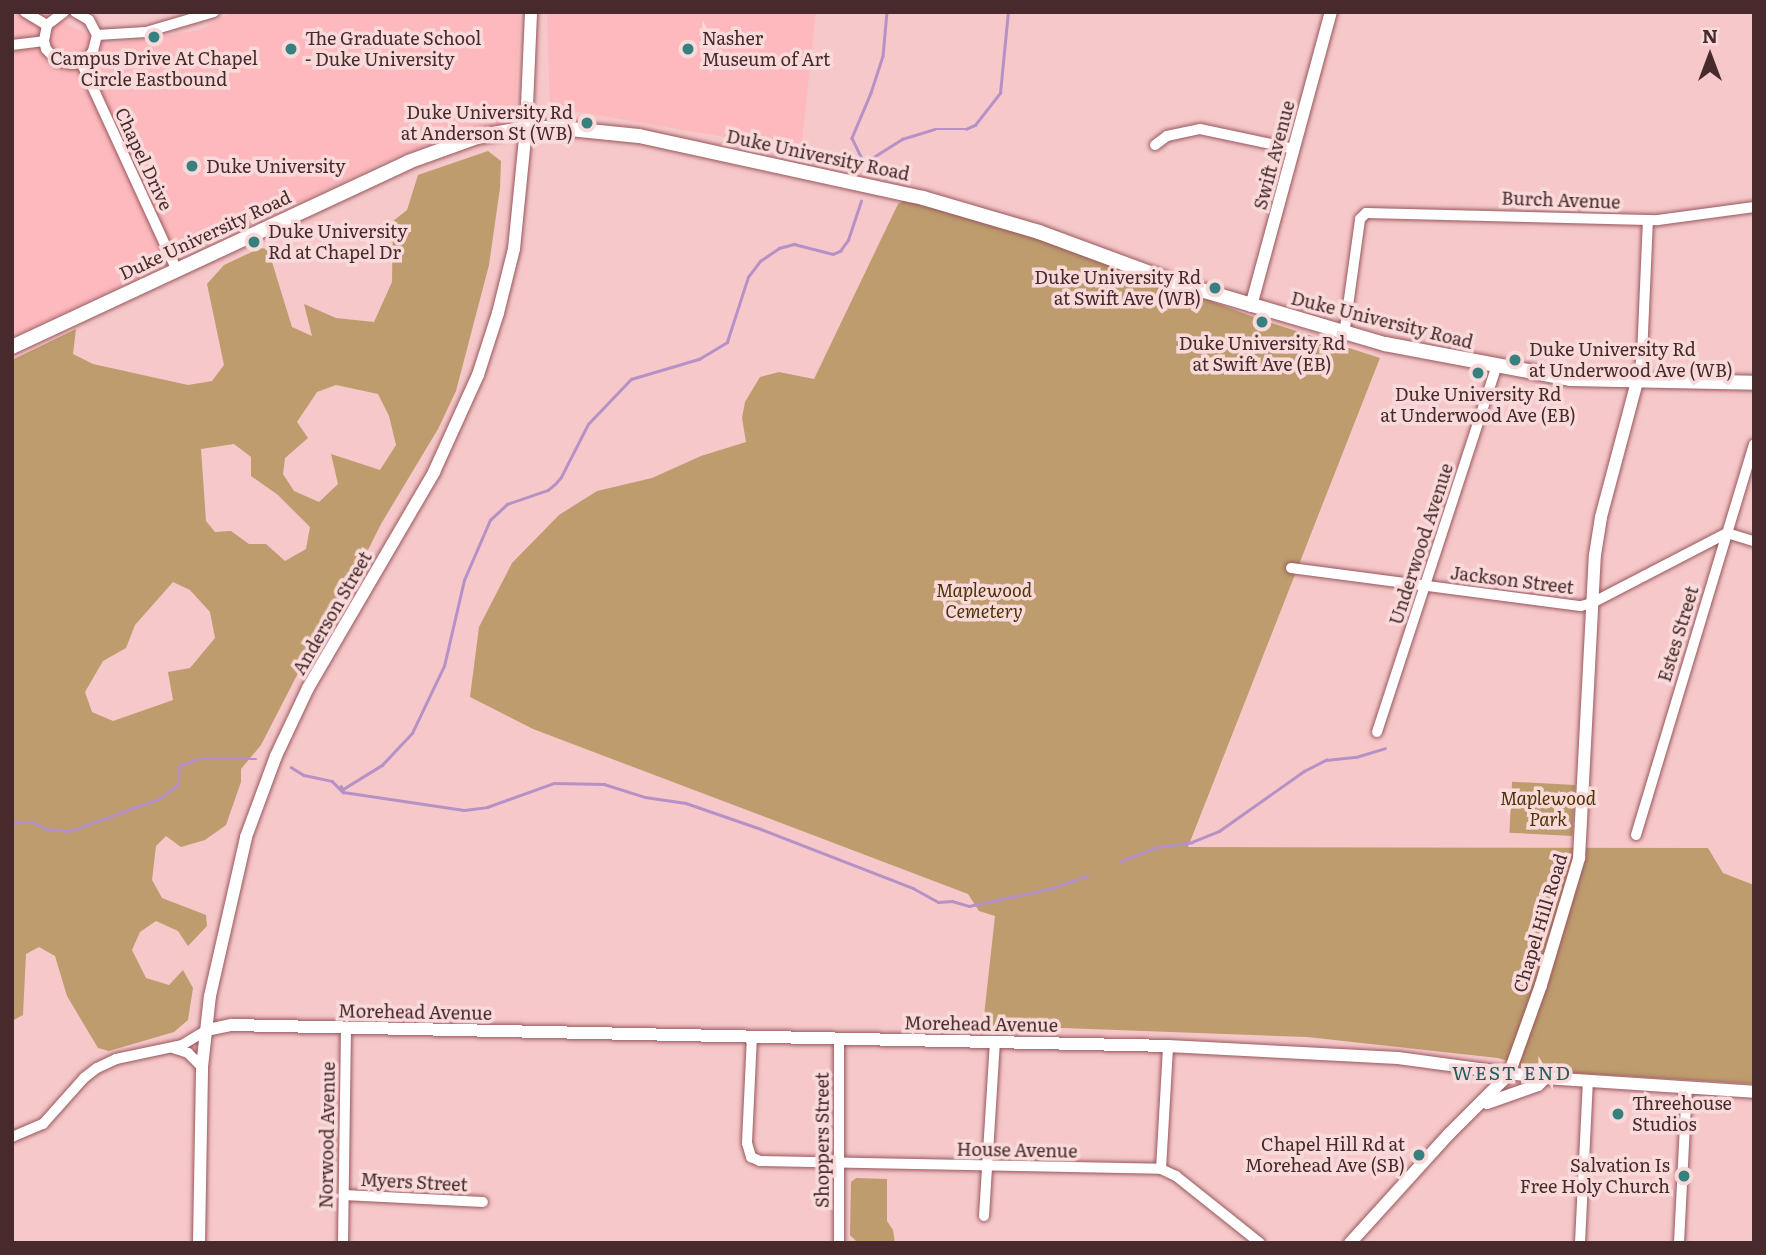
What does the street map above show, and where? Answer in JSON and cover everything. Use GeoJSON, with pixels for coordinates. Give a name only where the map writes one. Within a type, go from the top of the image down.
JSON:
{"type":"FeatureCollection","features":[{"type":"Feature","properties":{"kind":"main road","name":"Duke University Road"},"geometry":{"type":"LineString","coordinates":[[12,347],[408,162],[454,144],[526,128],[586,129],[639,136],[923,198],[1040,232],[1174,282],[1344,335],[1496,367],[1570,379],[1754,383]]}},
{"type":"Feature","properties":{"kind":"street"},"geometry":{"type":"LineString","coordinates":[[25,12],[47,25]]}},
{"type":"Feature","properties":{"kind":"street"},"geometry":{"type":"LineString","coordinates":[[60,13],[47,25],[44,41],[46,49],[57,61],[65,64],[81,62],[93,51],[97,36],[89,20],[75,12]]}},
{"type":"Feature","properties":{"kind":"street"},"geometry":{"type":"LineString","coordinates":[[97,36],[156,30],[214,12]]}},
{"type":"Feature","properties":{"kind":"street","name":"Anderson Street"},"geometry":{"type":"LineString","coordinates":[[200,1243],[202,1067],[210,996],[235,877],[246,837],[276,756],[309,688],[440,460],[478,375],[509,276],[526,128],[531,12]]}},
{"type":"Feature","properties":{"kind":"street","name":"Swift Avenue"},"geometry":{"type":"LineString","coordinates":[[1251,306],[1331,12]]}},
{"type":"Feature","properties":{"kind":"street"},"geometry":{"type":"LineString","coordinates":[[12,45],[44,41]]}},
{"type":"Feature","properties":{"kind":"street","name":"Chapel Drive"},"geometry":{"type":"LineString","coordinates":[[81,62],[176,270]]}},
{"type":"Feature","properties":{"kind":"street"},"geometry":{"type":"LineString","coordinates":[[1155,145],[1167,136],[1200,129],[1294,149]]}},
{"type":"Feature","properties":{"kind":"street","name":"Burch Avenue"},"geometry":{"type":"LineString","coordinates":[[1344,335],[1360,219],[1366,213],[1648,220],[1754,207]]}},
{"type":"Feature","properties":{"kind":"street"},"geometry":{"type":"LineString","coordinates":[[1637,382],[1642,356],[1648,220]]}},
{"type":"Feature","properties":{"kind":"street","name":"Underwood Avenue"},"geometry":{"type":"LineString","coordinates":[[1377,732],[1496,367]]}},
{"type":"Feature","properties":{"kind":"street","name":"Chapel Hill Road"},"geometry":{"type":"LineString","coordinates":[[1350,1243],[1509,1074],[1541,985],[1579,858],[1595,555],[1601,517],[1637,382]]}},
{"type":"Feature","properties":{"kind":"street","name":"Estes Street"},"geometry":{"type":"LineString","coordinates":[[1636,835],[1754,444]]}},
{"type":"Feature","properties":{"kind":"street"},"geometry":{"type":"LineString","coordinates":[[1727,533],[1754,541]]}},
{"type":"Feature","properties":{"kind":"street","name":"Jackson Street"},"geometry":{"type":"LineString","coordinates":[[1291,568],[1581,606],[1592,603],[1727,533]]}},
{"type":"Feature","properties":{"kind":"street","name":"Morehead Avenue"},"geometry":{"type":"LineString","coordinates":[[207,1030],[231,1025],[1168,1045],[1398,1058],[1545,1078],[1754,1092]]}},
{"type":"Feature","properties":{"kind":"street","name":"Norwood Avenue"},"geometry":{"type":"LineString","coordinates":[[343,1243],[346,1028]]}},
{"type":"Feature","properties":{"kind":"street"},"geometry":{"type":"LineString","coordinates":[[12,1137],[43,1124],[84,1078],[106,1063],[173,1048],[192,1041],[207,1030]]}},
{"type":"Feature","properties":{"kind":"street","name":"House Avenue"},"geometry":{"type":"LineString","coordinates":[[752,1036],[747,1143],[751,1157],[760,1161],[1161,1169]]}},
{"type":"Feature","properties":{"kind":"street","name":"Shoppers Street"},"geometry":{"type":"LineString","coordinates":[[839,1038],[839,1243]]}},
{"type":"Feature","properties":{"kind":"street"},"geometry":{"type":"LineString","coordinates":[[984,1216],[995,1042]]}},
{"type":"Feature","properties":{"kind":"street"},"geometry":{"type":"LineString","coordinates":[[1168,1045],[1161,1169],[1176,1176],[1260,1243]]}},
{"type":"Feature","properties":{"kind":"street"},"geometry":{"type":"LineString","coordinates":[[173,1048],[188,1053],[202,1067]]}},
{"type":"Feature","properties":{"kind":"street"},"geometry":{"type":"LineString","coordinates":[[1474,1109],[1538,1085],[1545,1078]]}},
{"type":"Feature","properties":{"kind":"street"},"geometry":{"type":"LineString","coordinates":[[1580,1243],[1588,1080]]}},
{"type":"Feature","properties":{"kind":"street"},"geometry":{"type":"LineString","coordinates":[[1679,1243],[1687,1087]]}},
{"type":"Feature","properties":{"kind":"street","name":"Myers Street"},"geometry":{"type":"LineString","coordinates":[[344,1195],[483,1202]]}},
{"type":"Feature","properties":{"kind":"shaded area","name":"Duke University"},"geometry":{"type":"Polygon","coordinates":[[[12,12],[44,12],[107,45],[200,30],[232,12],[520,12],[515,121],[457,134],[403,153],[12,337],[12,12]]]}},
{"type":"Feature","properties":{"kind":"shaded area"},"geometry":{"type":"Polygon","coordinates":[[[547,12],[816,12],[801,150],[550,107],[547,12]]]}},
{"type":"Feature","properties":{"kind":"green space"},"geometry":{"type":"Polygon","coordinates":[[[488,151],[501,161],[500,188],[489,265],[456,391],[438,429],[381,524],[359,568],[327,617],[261,745],[241,769],[241,782],[226,825],[205,840],[181,847],[166,836],[156,846],[152,880],[162,898],[206,915],[207,926],[188,946],[178,931],[156,921],[140,932],[132,950],[146,978],[169,985],[183,970],[193,988],[188,1020],[174,1032],[109,1051],[98,1048],[67,996],[55,956],[39,947],[26,954],[23,1015],[12,1021],[12,360],[76,329],[73,354],[93,364],[188,385],[212,381],[224,365],[207,284],[224,265],[260,248],[268,249],[292,327],[312,336],[304,304],[336,318],[374,322],[392,282],[393,221],[407,210],[418,175],[488,151]],[[336,385],[317,392],[297,422],[308,438],[285,458],[283,474],[294,491],[319,502],[338,484],[331,454],[380,470],[396,445],[389,416],[378,394],[336,385]],[[234,444],[201,449],[206,521],[215,532],[231,531],[249,544],[266,544],[285,561],[306,549],[310,527],[278,495],[251,476],[251,457],[234,444]],[[173,582],[135,625],[126,648],[103,661],[85,692],[92,712],[113,721],[173,700],[168,672],[190,668],[215,638],[210,612],[190,590],[173,582]]]}},
{"type":"Feature","properties":{"kind":"green space","name":"Maplewood Cemetery"},"geometry":{"type":"Polygon","coordinates":[[[905,200],[1038,237],[1259,319],[1380,358],[1188,847],[1708,848],[1723,873],[1754,885],[1754,1084],[1540,1071],[1498,1058],[1307,1037],[983,1025],[995,916],[979,911],[968,894],[533,729],[470,697],[479,627],[512,563],[559,515],[597,491],[652,478],[701,456],[746,442],[742,418],[745,402],[760,377],[779,372],[814,379],[898,204],[905,200]]]}},
{"type":"Feature","properties":{"kind":"green space","name":"Maplewood Park"},"geometry":{"type":"Polygon","coordinates":[[[1512,782],[1575,785],[1572,836],[1509,833],[1512,782]]]}},
{"type":"Feature","properties":{"kind":"green space"},"geometry":{"type":"Polygon","coordinates":[[[856,1178],[887,1179],[887,1221],[893,1230],[895,1243],[858,1243],[850,1235],[851,1182],[856,1178]]]}},
{"type":"Feature","properties":{"kind":"waterway"},"geometry":{"type":"LineString","coordinates":[[887,12],[883,56],[852,138],[864,163],[902,139],[935,129],[966,129],[975,125],[1000,93],[1008,12]]}},
{"type":"Feature","properties":{"kind":"waterway"},"geometry":{"type":"LineString","coordinates":[[341,786],[343,789],[382,765],[412,733],[444,666],[464,580],[490,520],[507,504],[548,490],[555,484],[588,424],[631,379],[699,359],[727,342],[748,277],[760,261],[779,248],[794,244],[833,254],[840,251],[848,240],[861,201]]}},
{"type":"Feature","properties":{"kind":"waterway"},"geometry":{"type":"LineString","coordinates":[[1121,861],[1158,847],[1192,842],[1219,831],[1304,771],[1326,760],[1356,757],[1385,748]]}},
{"type":"Feature","properties":{"kind":"waterway"},"geometry":{"type":"LineString","coordinates":[[12,825],[32,822],[47,829],[70,831],[161,798],[178,784],[179,766],[197,759],[256,759]]}},
{"type":"Feature","properties":{"kind":"waterway"},"geometry":{"type":"LineString","coordinates":[[291,767],[304,775],[332,781],[343,792],[464,810],[487,807],[554,783],[604,784],[645,797],[686,803],[761,829],[913,888],[938,902],[952,901],[969,906],[1049,889],[1087,876]]}},
{"type":"Feature","properties":{"kind":"place","name":"Campus Drive At Chapel Circle Eastbound"},"geometry":{"type":"Point","coordinates":[154,37]}},
{"type":"Feature","properties":{"kind":"place","name":"The Graduate School - Duke University"},"geometry":{"type":"Point","coordinates":[291,49]}},
{"type":"Feature","properties":{"kind":"place","name":"Nasher Museum of Art"},"geometry":{"type":"Point","coordinates":[688,49]}},
{"type":"Feature","properties":{"kind":"place","name":"Duke University Rd at Anderson St (WB)"},"geometry":{"type":"Point","coordinates":[587,123]}},
{"type":"Feature","properties":{"kind":"place","name":"Duke University"},"geometry":{"type":"Point","coordinates":[192,166]}},
{"type":"Feature","properties":{"kind":"place","name":"Duke University Rd at Chapel Dr"},"geometry":{"type":"Point","coordinates":[254,242]}},
{"type":"Feature","properties":{"kind":"place","name":"Duke University Rd at Swift Ave (WB)"},"geometry":{"type":"Point","coordinates":[1215,288]}},
{"type":"Feature","properties":{"kind":"place","name":"Duke University Rd at Swift Ave (EB)"},"geometry":{"type":"Point","coordinates":[1262,322]}},
{"type":"Feature","properties":{"kind":"place","name":"Duke University Rd at Underwood Ave (WB)"},"geometry":{"type":"Point","coordinates":[1515,360]}},
{"type":"Feature","properties":{"kind":"place","name":"Duke University Rd at Underwood Ave (EB)"},"geometry":{"type":"Point","coordinates":[1478,373]}},
{"type":"Feature","properties":{"kind":"place","name":"Threehouse Studios"},"geometry":{"type":"Point","coordinates":[1618,1114]}},
{"type":"Feature","properties":{"kind":"place","name":"Chapel Hill Rd at Morehead Ave (SB)"},"geometry":{"type":"Point","coordinates":[1419,1155]}},
{"type":"Feature","properties":{"kind":"place","name":"Salvation Is Free Holy Church"},"geometry":{"type":"Point","coordinates":[1684,1176]}},
{"type":"Feature","properties":{"kind":"district","name":"WEST END"},"geometry":{"type":"Point","coordinates":[1512,1073]}}]}
